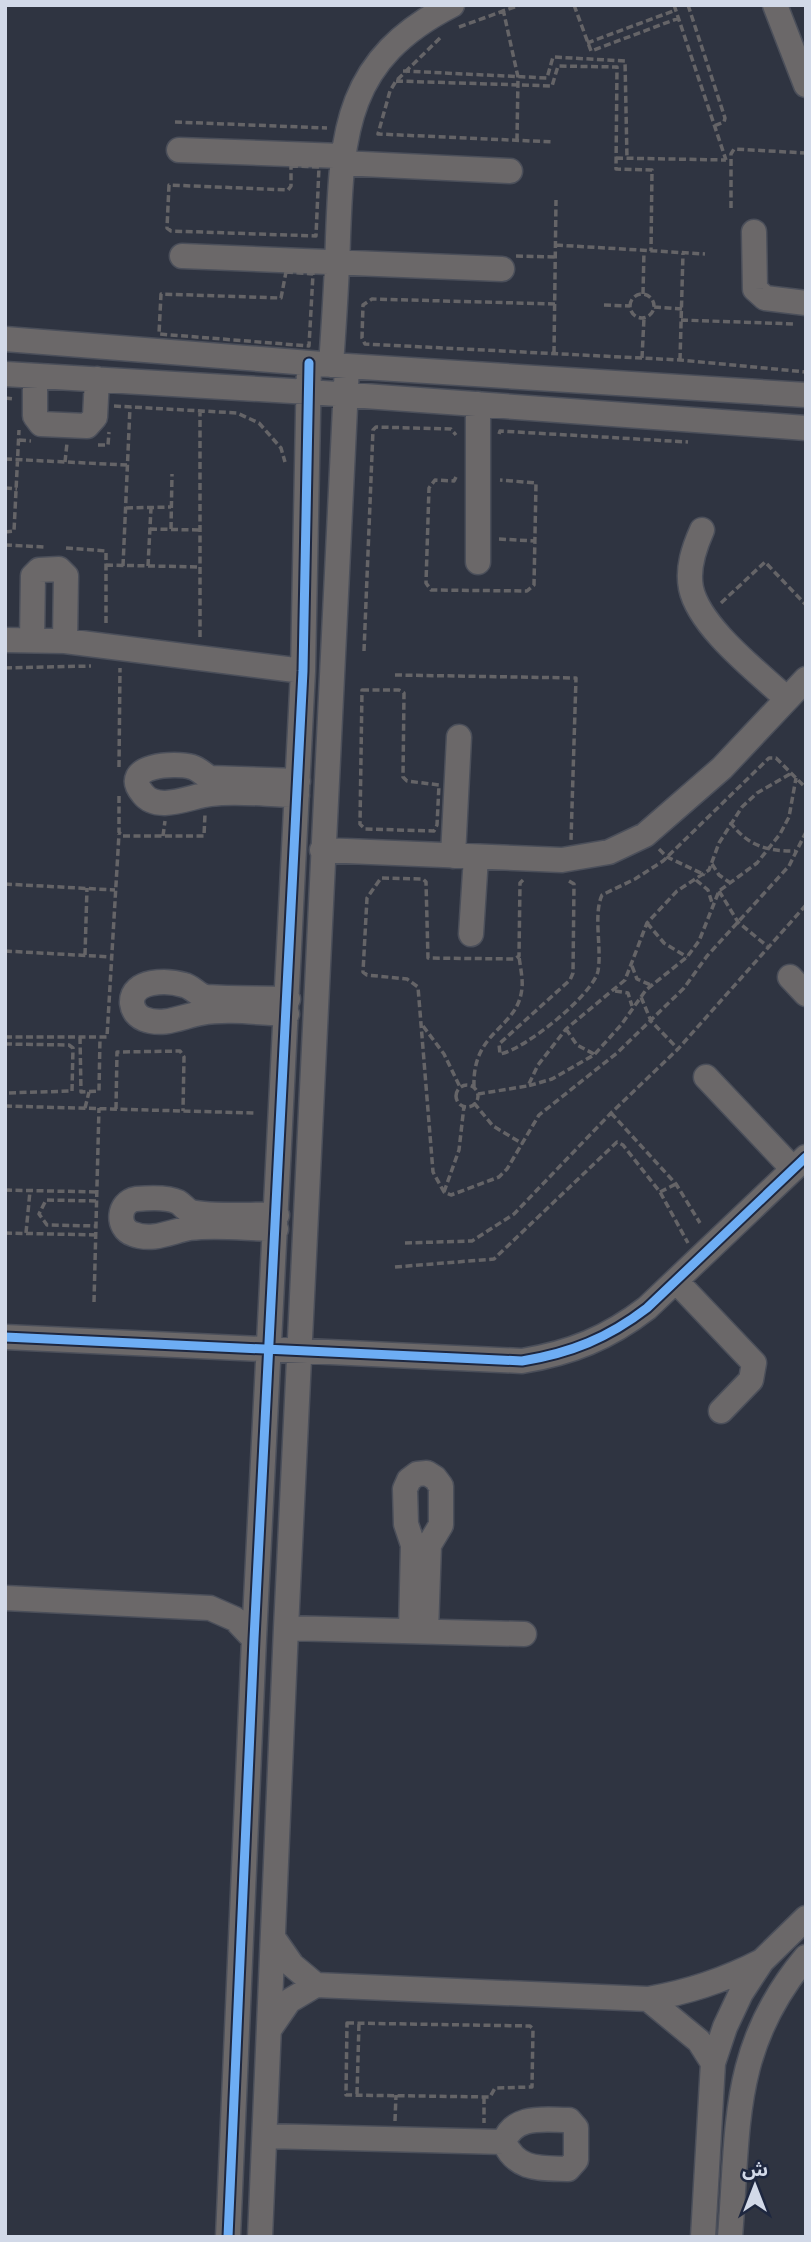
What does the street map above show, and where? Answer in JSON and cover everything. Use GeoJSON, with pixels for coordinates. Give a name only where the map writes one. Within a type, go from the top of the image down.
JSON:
{"type":"FeatureCollection","features":[{"type":"Feature","properties":{"kind":"street"},"geometry":{"type":"LineString","coordinates":[[228,2237],[254,1639],[298,788],[309,392],[329,364],[341,160],[346,129],[355,102],[384,55],[426,19],[452,5]]}},
{"type":"Feature","properties":{"kind":"street"},"geometry":{"type":"LineString","coordinates":[[775,5],[806,85]]}},
{"type":"Feature","properties":{"kind":"street"},"geometry":{"type":"LineString","coordinates":[[179,150],[510,171]]}},
{"type":"Feature","properties":{"kind":"street"},"geometry":{"type":"LineString","coordinates":[[754,232],[755,289],[765,298],[806,303]]}},
{"type":"Feature","properties":{"kind":"street"},"geometry":{"type":"LineString","coordinates":[[182,256],[502,269]]}},
{"type":"Feature","properties":{"kind":"street"},"geometry":{"type":"LineString","coordinates":[[5,339],[329,364],[806,395]]}},
{"type":"Feature","properties":{"kind":"street"},"geometry":{"type":"LineString","coordinates":[[260,2237],[322,850],[346,395],[329,364]]}},
{"type":"Feature","properties":{"kind":"street"},"geometry":{"type":"LineString","coordinates":[[5,374],[309,392],[806,428]]}},
{"type":"Feature","properties":{"kind":"street"},"geometry":{"type":"LineString","coordinates":[[35,376],[35,416],[41,424],[87,426],[92,423],[95,417],[97,379]]}},
{"type":"Feature","properties":{"kind":"street"},"geometry":{"type":"LineString","coordinates":[[765,425],[767,392]]}},
{"type":"Feature","properties":{"kind":"street"},"geometry":{"type":"LineString","coordinates":[[478,404],[478,550]]}},
{"type":"Feature","properties":{"kind":"street"},"geometry":{"type":"LineString","coordinates":[[702,530],[691,558],[691,588],[702,616],[787,699]]}},
{"type":"Feature","properties":{"kind":"street"},"geometry":{"type":"LineString","coordinates":[[32,640],[33,576],[39,570],[59,569],[66,576],[65,640]]}},
{"type":"Feature","properties":{"kind":"street"},"geometry":{"type":"LineString","coordinates":[[5,640],[65,640],[303,671]]}},
{"type":"Feature","properties":{"kind":"street"},"geometry":{"type":"LineString","coordinates":[[322,850],[464,857],[565,870],[645,835],[722,768],[806,679]]}},
{"type":"Feature","properties":{"kind":"street"},"geometry":{"type":"LineString","coordinates":[[459,737],[464,857],[471,934]]}},
{"type":"Feature","properties":{"kind":"street"},"geometry":{"type":"LineString","coordinates":[[151,765],[183,765],[198,769],[210,778],[298,788],[209,794],[189,801],[153,801],[145,797],[139,789],[139,779],[143,771],[151,765]]}},
{"type":"Feature","properties":{"kind":"street"},"geometry":{"type":"LineString","coordinates":[[145,984],[176,984],[184,985],[204,997],[287,1007],[203,1012],[183,1020],[148,1021],[138,1016],[133,1008],[132,998],[136,989],[145,984]]}},
{"type":"Feature","properties":{"kind":"street"},"geometry":{"type":"LineString","coordinates":[[5,1337],[522,1361],[556,1356],[589,1345],[620,1329],[648,1308],[799,1163],[706,1077]]}},
{"type":"Feature","properties":{"kind":"street"},"geometry":{"type":"LineString","coordinates":[[133,1199],[165,1199],[181,1203],[192,1212],[277,1222],[192,1228],[172,1235],[136,1236],[127,1231],[121,1223],[121,1214],[125,1205],[133,1199]]}},
{"type":"Feature","properties":{"kind":"street"},"geometry":{"type":"LineString","coordinates":[[676,1281],[754,1363],[751,1381],[721,1411]]}},
{"type":"Feature","properties":{"kind":"street"},"geometry":{"type":"LineString","coordinates":[[426,1473],[435,1478],[441,1486],[442,1517],[437,1533],[429,1545],[418,1631],[413,1545],[406,1524],[404,1489],[417,1474],[426,1473]]}},
{"type":"Feature","properties":{"kind":"street"},"geometry":{"type":"LineString","coordinates":[[210,1608],[237,1595],[258,1575]]}},
{"type":"Feature","properties":{"kind":"street"},"geometry":{"type":"LineString","coordinates":[[5,1598],[210,1608],[235,1619],[254,1639]]}},
{"type":"Feature","properties":{"kind":"street"},"geometry":{"type":"LineString","coordinates":[[286,1628],[524,1634]]}},
{"type":"Feature","properties":{"kind":"street"},"geometry":{"type":"LineString","coordinates":[[243,1905],[275,1906]]}},
{"type":"Feature","properties":{"kind":"street"},"geometry":{"type":"LineString","coordinates":[[703,2237],[713,2063],[736,2004],[762,1961],[806,1918]]}},
{"type":"Feature","properties":{"kind":"street"},"geometry":{"type":"LineString","coordinates":[[274,1939],[292,1965],[316,1984]]}},
{"type":"Feature","properties":{"kind":"street"},"geometry":{"type":"LineString","coordinates":[[730,2237],[742,2080],[765,2015],[806,1957]]}},
{"type":"Feature","properties":{"kind":"street"},"geometry":{"type":"LineString","coordinates":[[270,2028],[289,2001],[316,1984],[648,1999],[688,1992],[726,1980],[762,1961]]}},
{"type":"Feature","properties":{"kind":"street"},"geometry":{"type":"LineString","coordinates":[[648,1999],[699,2041],[713,2063]]}},
{"type":"Feature","properties":{"kind":"street"},"geometry":{"type":"LineString","coordinates":[[235,2064],[269,2064]]}},
{"type":"Feature","properties":{"kind":"street"},"geometry":{"type":"LineString","coordinates":[[265,2136],[504,2143]]}},
{"type":"Feature","properties":{"kind":"street"},"geometry":{"type":"LineString","coordinates":[[709,2140],[737,2141]]}},
{"type":"Feature","properties":{"kind":"path"},"geometry":{"type":"LineString","coordinates":[[451,30],[520,5]]}},
{"type":"Feature","properties":{"kind":"path"},"geometry":{"type":"LineString","coordinates":[[574,5],[592,51],[678,19]]}},
{"type":"Feature","properties":{"kind":"path"},"geometry":{"type":"LineString","coordinates":[[688,5],[725,118],[724,122],[715,126]]}},
{"type":"Feature","properties":{"kind":"path"},"geometry":{"type":"LineString","coordinates":[[587,43],[666,14],[675,8],[729,160],[731,208]]}},
{"type":"Feature","properties":{"kind":"path"},"geometry":{"type":"LineString","coordinates":[[503,9],[518,77],[517,140]]}},
{"type":"Feature","properties":{"kind":"path"},"geometry":{"type":"LineString","coordinates":[[666,14],[669,22]]}},
{"type":"Feature","properties":{"kind":"path"},"geometry":{"type":"LineString","coordinates":[[684,34],[696,30]]}},
{"type":"Feature","properties":{"kind":"path"},"geometry":{"type":"LineString","coordinates":[[443,35],[403,71],[396,81],[377,130],[380,135],[554,142]]}},
{"type":"Feature","properties":{"kind":"path"},"geometry":{"type":"LineString","coordinates":[[403,71],[548,78],[553,57],[625,61],[627,159]]}},
{"type":"Feature","properties":{"kind":"path"},"geometry":{"type":"LineString","coordinates":[[396,81],[553,86],[558,65],[617,67],[616,169],[652,170],[652,251]]}},
{"type":"Feature","properties":{"kind":"path"},"geometry":{"type":"LineString","coordinates":[[175,122],[346,129]]}},
{"type":"Feature","properties":{"kind":"path"},"geometry":{"type":"LineString","coordinates":[[729,160],[732,151],[737,148],[806,153]]}},
{"type":"Feature","properties":{"kind":"path"},"geometry":{"type":"LineString","coordinates":[[616,158],[729,160]]}},
{"type":"Feature","properties":{"kind":"path"},"geometry":{"type":"LineString","coordinates":[[634,170],[636,159]]}},
{"type":"Feature","properties":{"kind":"path"},"geometry":{"type":"LineString","coordinates":[[291,166],[317,166],[318,234],[314,237],[170,231],[167,227],[168,185],[288,190],[291,186],[291,166]]}},
{"type":"Feature","properties":{"kind":"path"},"geometry":{"type":"LineString","coordinates":[[554,353],[556,200]]}},
{"type":"Feature","properties":{"kind":"path"},"geometry":{"type":"LineString","coordinates":[[556,245],[705,254]]}},
{"type":"Feature","properties":{"kind":"path"},"geometry":{"type":"LineString","coordinates":[[643,295],[644,250]]}},
{"type":"Feature","properties":{"kind":"path"},"geometry":{"type":"LineString","coordinates":[[680,360],[683,253]]}},
{"type":"Feature","properties":{"kind":"path"},"geometry":{"type":"LineString","coordinates":[[286,272],[311,272],[312,342],[307,346],[161,336],[161,294],[281,298],[286,272]]}},
{"type":"Feature","properties":{"kind":"path"},"geometry":{"type":"LineString","coordinates":[[630,306],[634,298],[643,295],[651,299],[654,307]]}},
{"type":"Feature","properties":{"kind":"path"},"geometry":{"type":"LineString","coordinates":[[555,304],[372,299],[363,305],[362,330],[365,344],[680,360],[806,372]]}},
{"type":"Feature","properties":{"kind":"path"},"geometry":{"type":"LineString","coordinates":[[604,305],[630,306]]}},
{"type":"Feature","properties":{"kind":"path"},"geometry":{"type":"LineString","coordinates":[[630,306],[634,315],[644,318]]}},
{"type":"Feature","properties":{"kind":"path"},"geometry":{"type":"LineString","coordinates":[[654,307],[682,309]]}},
{"type":"Feature","properties":{"kind":"path"},"geometry":{"type":"LineString","coordinates":[[642,358],[644,318],[654,307]]}},
{"type":"Feature","properties":{"kind":"path"},"geometry":{"type":"LineString","coordinates":[[681,320],[806,324]]}},
{"type":"Feature","properties":{"kind":"path"},"geometry":{"type":"LineString","coordinates":[[5,398],[20,400]]}},
{"type":"Feature","properties":{"kind":"path"},"geometry":{"type":"LineString","coordinates":[[111,406],[237,413],[258,423],[281,448],[286,464]]}},
{"type":"Feature","properties":{"kind":"path"},"geometry":{"type":"LineString","coordinates":[[123,566],[130,407]]}},
{"type":"Feature","properties":{"kind":"path"},"geometry":{"type":"LineString","coordinates":[[200,411],[200,643]]}},
{"type":"Feature","properties":{"kind":"path"},"geometry":{"type":"LineString","coordinates":[[94,444],[108,445],[110,419]]}},
{"type":"Feature","properties":{"kind":"path"},"geometry":{"type":"LineString","coordinates":[[5,532],[14,531],[19,427]]}},
{"type":"Feature","properties":{"kind":"path"},"geometry":{"type":"LineString","coordinates":[[364,651],[373,429],[454,429],[456,444]]}},
{"type":"Feature","properties":{"kind":"path"},"geometry":{"type":"LineString","coordinates":[[499,446],[500,431],[701,443]]}},
{"type":"Feature","properties":{"kind":"path"},"geometry":{"type":"LineString","coordinates":[[19,440],[43,442]]}},
{"type":"Feature","properties":{"kind":"path"},"geometry":{"type":"LineString","coordinates":[[55,442],[81,444]]}},
{"type":"Feature","properties":{"kind":"path"},"geometry":{"type":"LineString","coordinates":[[65,462],[67,443]]}},
{"type":"Feature","properties":{"kind":"path"},"geometry":{"type":"LineString","coordinates":[[5,459],[127,465]]}},
{"type":"Feature","properties":{"kind":"path"},"geometry":{"type":"LineString","coordinates":[[456,467],[455,481],[435,480],[430,484],[428,588],[527,591],[535,583],[536,483],[501,482],[499,469]]}},
{"type":"Feature","properties":{"kind":"path"},"geometry":{"type":"LineString","coordinates":[[171,529],[172,474]]}},
{"type":"Feature","properties":{"kind":"path"},"geometry":{"type":"LineString","coordinates":[[5,488],[17,489]]}},
{"type":"Feature","properties":{"kind":"path"},"geometry":{"type":"LineString","coordinates":[[126,508],[172,507]]}},
{"type":"Feature","properties":{"kind":"path"},"geometry":{"type":"LineString","coordinates":[[148,566],[151,508]]}},
{"type":"Feature","properties":{"kind":"path"},"geometry":{"type":"LineString","coordinates":[[150,529],[200,530]]}},
{"type":"Feature","properties":{"kind":"path"},"geometry":{"type":"LineString","coordinates":[[478,550],[535,541]]}},
{"type":"Feature","properties":{"kind":"path"},"geometry":{"type":"LineString","coordinates":[[5,545],[105,550],[107,626]]}},
{"type":"Feature","properties":{"kind":"path"},"geometry":{"type":"LineString","coordinates":[[722,610],[724,598],[764,562],[806,604]]}},
{"type":"Feature","properties":{"kind":"path"},"geometry":{"type":"LineString","coordinates":[[106,565],[200,567]]}},
{"type":"Feature","properties":{"kind":"path"},"geometry":{"type":"LineString","coordinates":[[5,668],[96,666]]}},
{"type":"Feature","properties":{"kind":"path"},"geometry":{"type":"LineString","coordinates":[[108,667],[129,669]]}},
{"type":"Feature","properties":{"kind":"path"},"geometry":{"type":"LineString","coordinates":[[119,778],[120,668]]}},
{"type":"Feature","properties":{"kind":"path"},"geometry":{"type":"LineString","coordinates":[[395,674],[576,678],[565,870],[574,884],[573,973],[565,986],[499,1045],[500,1054],[520,1048],[589,989],[598,970],[601,896],[635,880],[667,857],[767,760],[776,758],[806,788]]}},
{"type":"Feature","properties":{"kind":"path"},"geometry":{"type":"LineString","coordinates":[[362,690],[403,692],[403,777],[407,781],[436,783],[439,786],[437,825],[434,831],[365,829],[361,825],[362,690]]}},
{"type":"Feature","properties":{"kind":"path"},"geometry":{"type":"LineString","coordinates":[[528,1086],[545,1056],[566,1029],[625,980],[647,923],[660,906],[705,875],[730,822],[757,793],[791,773]]}},
{"type":"Feature","properties":{"kind":"path"},"geometry":{"type":"LineString","coordinates":[[478,1094],[552,1079],[594,1055],[651,985],[687,957],[699,941],[719,891],[769,851],[789,817],[796,778]]}},
{"type":"Feature","properties":{"kind":"path"},"geometry":{"type":"LineString","coordinates":[[5,1037],[107,1036],[119,791]]}},
{"type":"Feature","properties":{"kind":"path"},"geometry":{"type":"LineString","coordinates":[[119,832],[122,836],[203,836],[207,811]]}},
{"type":"Feature","properties":{"kind":"path"},"geometry":{"type":"LineString","coordinates":[[730,822],[747,841],[769,851],[796,851]]}},
{"type":"Feature","properties":{"kind":"path"},"geometry":{"type":"LineString","coordinates":[[519,956],[515,959],[428,958],[425,880],[378,879],[367,898],[363,972],[414,982],[420,994],[430,1152],[433,1172],[444,1192],[457,1195],[499,1177],[513,1163],[539,1115],[652,1021],[684,988],[738,922],[789,866],[806,832]]}},
{"type":"Feature","properties":{"kind":"path"},"geometry":{"type":"LineString","coordinates":[[667,857],[705,875]]}},
{"type":"Feature","properties":{"kind":"path"},"geometry":{"type":"LineString","coordinates":[[712,864],[719,875],[729,882]]}},
{"type":"Feature","properties":{"kind":"path"},"geometry":{"type":"LineString","coordinates":[[478,1094],[474,1087],[477,1055],[484,1041],[508,1019],[522,989],[519,956],[520,883],[522,880],[535,880]]}},
{"type":"Feature","properties":{"kind":"path"},"geometry":{"type":"LineString","coordinates":[[696,880],[708,890],[712,904]]}},
{"type":"Feature","properties":{"kind":"path"},"geometry":{"type":"LineString","coordinates":[[5,884],[116,890]]}},
{"type":"Feature","properties":{"kind":"path"},"geometry":{"type":"LineString","coordinates":[[85,955],[87,888]]}},
{"type":"Feature","properties":{"kind":"path"},"geometry":{"type":"LineString","coordinates":[[719,891],[738,922],[767,946]]}},
{"type":"Feature","properties":{"kind":"path"},"geometry":{"type":"LineString","coordinates":[[404,1243],[478,1239],[520,1209],[611,1113],[678,1049],[806,905]]}},
{"type":"Feature","properties":{"kind":"path"},"geometry":{"type":"LineString","coordinates":[[647,923],[664,943],[687,957]]}},
{"type":"Feature","properties":{"kind":"path"},"geometry":{"type":"LineString","coordinates":[[5,951],[112,957]]}},
{"type":"Feature","properties":{"kind":"path"},"geometry":{"type":"LineString","coordinates":[[632,964],[636,979],[651,985]]}},
{"type":"Feature","properties":{"kind":"path"},"geometry":{"type":"LineString","coordinates":[[613,991],[628,993],[632,1008]]}},
{"type":"Feature","properties":{"kind":"path"},"geometry":{"type":"LineString","coordinates":[[641,996],[652,1021],[678,1049]]}},
{"type":"Feature","properties":{"kind":"path"},"geometry":{"type":"LineString","coordinates":[[421,1024],[444,1054],[460,1087],[457,1100],[464,1106]]}},
{"type":"Feature","properties":{"kind":"path"},"geometry":{"type":"LineString","coordinates":[[566,1029],[577,1045],[594,1055]]}},
{"type":"Feature","properties":{"kind":"path"},"geometry":{"type":"LineString","coordinates":[[34,1037],[35,1045]]}},
{"type":"Feature","properties":{"kind":"path"},"geometry":{"type":"LineString","coordinates":[[80,1037],[80,1090],[89,1092],[99,1091],[100,1038]]}},
{"type":"Feature","properties":{"kind":"path"},"geometry":{"type":"LineString","coordinates":[[5,1044],[72,1046],[72,1091],[5,1093]]}},
{"type":"Feature","properties":{"kind":"path"},"geometry":{"type":"LineString","coordinates":[[116,1109],[117,1052],[180,1051],[184,1057],[183,1111]]}},
{"type":"Feature","properties":{"kind":"path"},"geometry":{"type":"LineString","coordinates":[[460,1087],[474,1087]]}},
{"type":"Feature","properties":{"kind":"path"},"geometry":{"type":"LineString","coordinates":[[85,1108],[89,1092]]}},
{"type":"Feature","properties":{"kind":"path"},"geometry":{"type":"LineString","coordinates":[[464,1106],[474,1103],[478,1094]]}},
{"type":"Feature","properties":{"kind":"path"},"geometry":{"type":"LineString","coordinates":[[474,1103],[493,1126],[523,1144]]}},
{"type":"Feature","properties":{"kind":"path"},"geometry":{"type":"LineString","coordinates":[[5,1106],[254,1113]]}},
{"type":"Feature","properties":{"kind":"path"},"geometry":{"type":"LineString","coordinates":[[444,1192],[459,1150],[464,1106]]}},
{"type":"Feature","properties":{"kind":"path"},"geometry":{"type":"LineString","coordinates":[[94,1301],[98,1235],[99,1108]]}},
{"type":"Feature","properties":{"kind":"path"},"geometry":{"type":"LineString","coordinates":[[611,1113],[676,1184],[700,1223]]}},
{"type":"Feature","properties":{"kind":"path"},"geometry":{"type":"LineString","coordinates":[[395,1267],[494,1259],[614,1142],[623,1145],[660,1192],[698,1260]]}},
{"type":"Feature","properties":{"kind":"path"},"geometry":{"type":"LineString","coordinates":[[660,1192],[676,1184]]}},
{"type":"Feature","properties":{"kind":"path"},"geometry":{"type":"LineString","coordinates":[[5,1190],[97,1192]]}},
{"type":"Feature","properties":{"kind":"path"},"geometry":{"type":"LineString","coordinates":[[26,1233],[30,1191]]}},
{"type":"Feature","properties":{"kind":"path"},"geometry":{"type":"LineString","coordinates":[[39,1214],[46,1200],[97,1201]]}},
{"type":"Feature","properties":{"kind":"path"},"geometry":{"type":"LineString","coordinates":[[28,1214],[39,1214]]}},
{"type":"Feature","properties":{"kind":"path"},"geometry":{"type":"LineString","coordinates":[[39,1214],[47,1225],[97,1226]]}},
{"type":"Feature","properties":{"kind":"path"},"geometry":{"type":"LineString","coordinates":[[5,1233],[98,1235]]}},
{"type":"Feature","properties":{"kind":"path"},"geometry":{"type":"LineString","coordinates":[[357,2095],[359,2023]]}},
{"type":"Feature","properties":{"kind":"path"},"geometry":{"type":"LineString","coordinates":[[359,2023],[530,2025],[533,2029],[532,2086],[529,2089],[494,2089],[490,2097],[345,2093],[346,2024],[359,2023]]}},
{"type":"Feature","properties":{"kind":"path"},"geometry":{"type":"LineString","coordinates":[[345,2071],[358,2071]]}},
{"type":"Feature","properties":{"kind":"cycle path"},"geometry":{"type":"LineString","coordinates":[[228,2237],[254,1639],[303,671],[309,363]]}},
{"type":"Feature","properties":{"kind":"cycle path"},"geometry":{"type":"LineString","coordinates":[[5,1337],[522,1361],[540,1358],[573,1349],[603,1336],[647,1308],[806,1157]]}}]}
